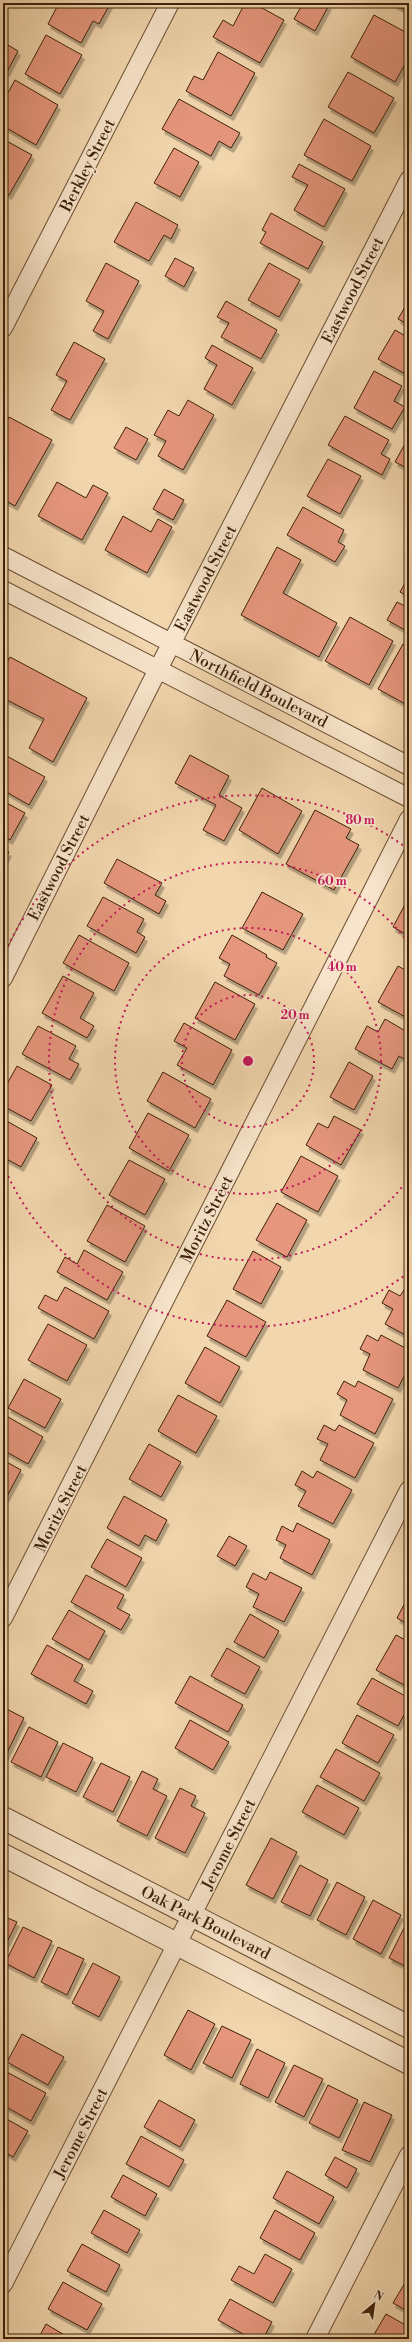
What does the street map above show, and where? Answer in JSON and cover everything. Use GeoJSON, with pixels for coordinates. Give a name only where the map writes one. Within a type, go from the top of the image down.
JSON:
{"type":"FeatureCollection","features":[{"type":"Feature","properties":{"kind":"street","name":"Berkley Street"},"geometry":{"type":"LineString","coordinates":[[3,328],[170,3]]}},
{"type":"Feature","properties":{"kind":"street","name":"Eastwood Street"},"geometry":{"type":"LineString","coordinates":[[3,978],[157,670],[409,180]]}},
{"type":"Feature","properties":{"kind":"street","name":"Northfield Boulevard"},"geometry":{"type":"LineString","coordinates":[[3,556],[409,766]]}},
{"type":"Feature","properties":{"kind":"street","name":"Northfield Boulevard"},"geometry":{"type":"LineString","coordinates":[[3,590],[409,798]]}},
{"type":"Feature","properties":{"kind":"street","name":"Moritz Street"},"geometry":{"type":"LineString","coordinates":[[3,1618],[409,819]]}},
{"type":"Feature","properties":{"kind":"street","name":"Jerome Street"},"geometry":{"type":"LineString","coordinates":[[3,2284],[409,1490]]}},
{"type":"Feature","properties":{"kind":"street","name":"Oak Park Boulevard"},"geometry":{"type":"LineString","coordinates":[[3,1818],[409,2027]]}},
{"type":"Feature","properties":{"kind":"street","name":"Oak Park Boulevard"},"geometry":{"type":"LineString","coordinates":[[3,1855],[409,2063]]}},
{"type":"Feature","properties":{"kind":"street"},"geometry":{"type":"LineString","coordinates":[[315,2339],[409,2155]]}},
{"type":"Feature","properties":{"kind":"building"},"geometry":{"type":"Polygon","coordinates":[[[59,3],[110,4],[99,24],[93,21],[81,43],[48,24],[59,3]]]}},
{"type":"Feature","properties":{"kind":"building"},"geometry":{"type":"Polygon","coordinates":[[[245,3],[253,3],[284,20],[260,63],[213,37],[223,20],[233,26],[245,3]]]}},
{"type":"Feature","properties":{"kind":"building"},"geometry":{"type":"Polygon","coordinates":[[[303,3],[329,5],[315,31],[294,19],[303,3]]]}},
{"type":"Feature","properties":{"kind":"building"},"geometry":{"type":"Polygon","coordinates":[[[392,3],[409,3],[409,12],[392,3]]]}},
{"type":"Feature","properties":{"kind":"building"},"geometry":{"type":"Polygon","coordinates":[[[374,15],[409,34],[409,57],[395,82],[351,57],[374,15]]]}},
{"type":"Feature","properties":{"kind":"building"},"geometry":{"type":"Polygon","coordinates":[[[46,35],[82,55],[60,94],[25,74],[46,35]]]}},
{"type":"Feature","properties":{"kind":"building"},"geometry":{"type":"Polygon","coordinates":[[[3,42],[18,51],[7,72],[3,70],[3,42]]]}},
{"type":"Feature","properties":{"kind":"building"},"geometry":{"type":"Polygon","coordinates":[[[218,52],[255,73],[231,116],[186,91],[194,76],[203,80],[218,52]]]}},
{"type":"Feature","properties":{"kind":"building"},"geometry":{"type":"Polygon","coordinates":[[[348,72],[394,98],[374,133],[328,107],[348,72]]]}},
{"type":"Feature","properties":{"kind":"building"},"geometry":{"type":"Polygon","coordinates":[[[15,80],[58,105],[36,145],[3,126],[3,102],[15,80]]]}},
{"type":"Feature","properties":{"kind":"building"},"geometry":{"type":"Polygon","coordinates":[[[179,99],[240,133],[231,148],[219,141],[211,156],[162,129],[179,99]]]}},
{"type":"Feature","properties":{"kind":"building"},"geometry":{"type":"Polygon","coordinates":[[[324,119],[371,146],[352,181],[304,155],[324,119]]]}},
{"type":"Feature","properties":{"kind":"building"},"geometry":{"type":"Polygon","coordinates":[[[3,139],[32,155],[9,195],[3,191],[3,139]]]}},
{"type":"Feature","properties":{"kind":"building"},"geometry":{"type":"Polygon","coordinates":[[[174,148],[199,162],[180,197],[154,183],[174,148]]]}},
{"type":"Feature","properties":{"kind":"building"},"geometry":{"type":"Polygon","coordinates":[[[299,164],[345,189],[324,227],[294,210],[308,185],[292,177],[299,164]]]}},
{"type":"Feature","properties":{"kind":"building"},"geometry":{"type":"Polygon","coordinates":[[[136,202],[178,225],[171,239],[164,235],[149,261],[114,242],[136,202]]]}},
{"type":"Feature","properties":{"kind":"building"},"geometry":{"type":"Polygon","coordinates":[[[271,213],[323,242],[308,269],[260,243],[266,232],[262,230],[271,213]]]}},
{"type":"Feature","properties":{"kind":"building"},"geometry":{"type":"Polygon","coordinates":[[[175,258],[194,268],[184,287],[165,276],[175,258]]]}},
{"type":"Feature","properties":{"kind":"building"},"geometry":{"type":"Polygon","coordinates":[[[106,263],[139,281],[108,339],[93,331],[104,311],[86,301],[106,263]]]}},
{"type":"Feature","properties":{"kind":"building"},"geometry":{"type":"Polygon","coordinates":[[[269,263],[300,280],[279,317],[248,300],[269,263]]]}},
{"type":"Feature","properties":{"kind":"building"},"geometry":{"type":"Polygon","coordinates":[[[409,300],[409,325],[398,319],[409,300]]]}},
{"type":"Feature","properties":{"kind":"building"},"geometry":{"type":"Polygon","coordinates":[[[226,301],[277,330],[261,359],[221,337],[229,323],[217,317],[226,301]]]}},
{"type":"Feature","properties":{"kind":"building"},"geometry":{"type":"Polygon","coordinates":[[[395,330],[409,338],[409,376],[378,359],[395,330]]]}},
{"type":"Feature","properties":{"kind":"building"},"geometry":{"type":"Polygon","coordinates":[[[74,342],[105,359],[70,420],[51,410],[67,381],[56,375],[74,342]]]}},
{"type":"Feature","properties":{"kind":"building"},"geometry":{"type":"Polygon","coordinates":[[[212,345],[253,368],[232,405],[204,389],[217,365],[205,358],[212,345]]]}},
{"type":"Feature","properties":{"kind":"building"},"geometry":{"type":"Polygon","coordinates":[[[374,371],[402,386],[394,401],[405,407],[392,429],[354,408],[374,371]]]}},
{"type":"Feature","properties":{"kind":"building"},"geometry":{"type":"Polygon","coordinates":[[[188,400],[214,415],[183,470],[158,456],[166,441],[154,435],[168,410],[179,416],[188,400]]]}},
{"type":"Feature","properties":{"kind":"building"},"geometry":{"type":"Polygon","coordinates":[[[345,416],[389,440],[381,454],[390,459],[382,475],[328,445],[345,416]]]}},
{"type":"Feature","properties":{"kind":"building"},"geometry":{"type":"Polygon","coordinates":[[[9,417],[52,440],[15,506],[3,499],[3,428],[9,417]]]}},
{"type":"Feature","properties":{"kind":"building"},"geometry":{"type":"Polygon","coordinates":[[[126,427],[148,439],[136,460],[114,448],[126,427]]]}},
{"type":"Feature","properties":{"kind":"building"},"geometry":{"type":"Polygon","coordinates":[[[407,440],[409,441],[409,469],[395,462],[407,440]]]}},
{"type":"Feature","properties":{"kind":"building"},"geometry":{"type":"Polygon","coordinates":[[[328,459],[361,476],[340,514],[307,496],[328,459]]]}},
{"type":"Feature","properties":{"kind":"building"},"geometry":{"type":"Polygon","coordinates":[[[57,482],[86,498],[93,485],[108,493],[82,540],[38,516],[57,482]]]}},
{"type":"Feature","properties":{"kind":"building"},"geometry":{"type":"Polygon","coordinates":[[[164,489],[184,500],[173,520],[153,509],[164,489]]]}},
{"type":"Feature","properties":{"kind":"building"},"geometry":{"type":"Polygon","coordinates":[[[303,507],[344,530],[338,542],[345,546],[335,562],[287,535],[303,507]]]}},
{"type":"Feature","properties":{"kind":"building"},"geometry":{"type":"Polygon","coordinates":[[[123,516],[151,532],[158,519],[172,527],[147,573],[105,550],[123,516]]]}},
{"type":"Feature","properties":{"kind":"building"},"geometry":{"type":"Polygon","coordinates":[[[277,547],[301,560],[283,593],[337,623],[319,657],[241,615],[277,547]]]}},
{"type":"Feature","properties":{"kind":"building"},"geometry":{"type":"Polygon","coordinates":[[[409,576],[409,597],[400,592],[409,576]]]}},
{"type":"Feature","properties":{"kind":"building"},"geometry":{"type":"Polygon","coordinates":[[[397,602],[409,608],[409,623],[405,630],[387,620],[397,602]]]}},
{"type":"Feature","properties":{"kind":"building"},"geometry":{"type":"Polygon","coordinates":[[[350,617],[393,641],[369,685],[325,661],[350,617]]]}},
{"type":"Feature","properties":{"kind":"building"},"geometry":{"type":"Polygon","coordinates":[[[403,644],[409,647],[409,706],[378,689],[403,644]]]}},
{"type":"Feature","properties":{"kind":"building"},"geometry":{"type":"Polygon","coordinates":[[[10,657],[87,698],[53,762],[29,748],[44,719],[3,698],[3,670],[10,657]]]}},
{"type":"Feature","properties":{"kind":"building"},"geometry":{"type":"Polygon","coordinates":[[[3,754],[45,777],[29,805],[3,790],[3,754]]]}},
{"type":"Feature","properties":{"kind":"building"},"geometry":{"type":"Polygon","coordinates":[[[190,755],[229,776],[219,795],[242,808],[224,841],[203,830],[216,805],[175,783],[190,755]]]}},
{"type":"Feature","properties":{"kind":"building"},"geometry":{"type":"Polygon","coordinates":[[[262,788],[302,811],[278,854],[239,830],[262,788]]]}},
{"type":"Feature","properties":{"kind":"building"},"geometry":{"type":"Polygon","coordinates":[[[3,801],[25,813],[10,840],[3,836],[3,801]]]}},
{"type":"Feature","properties":{"kind":"building"},"geometry":{"type":"Polygon","coordinates":[[[315,810],[351,829],[346,838],[359,845],[334,890],[286,864],[315,810]]]}},
{"type":"Feature","properties":{"kind":"building"},"geometry":{"type":"Polygon","coordinates":[[[3,850],[9,852],[3,863],[3,850]]]}},
{"type":"Feature","properties":{"kind":"building"},"geometry":{"type":"Polygon","coordinates":[[[117,859],[162,883],[155,895],[166,901],[159,914],[104,883],[117,859]]]}},
{"type":"Feature","properties":{"kind":"building"},"geometry":{"type":"Polygon","coordinates":[[[262,892],[303,914],[283,950],[242,928],[262,892]]]}},
{"type":"Feature","properties":{"kind":"building"},"geometry":{"type":"Polygon","coordinates":[[[103,897],[144,919],[137,932],[145,937],[136,953],[87,926],[103,897]]]}},
{"type":"Feature","properties":{"kind":"building"},"geometry":{"type":"Polygon","coordinates":[[[409,897],[409,936],[393,927],[409,897]]]}},
{"type":"Feature","properties":{"kind":"building"},"geometry":{"type":"Polygon","coordinates":[[[79,935],[129,963],[114,991],[63,963],[79,935]]]}},
{"type":"Feature","properties":{"kind":"building"},"geometry":{"type":"Polygon","coordinates":[[[232,935],[267,955],[266,957],[277,963],[259,995],[224,976],[230,964],[219,958],[232,935]]]}},
{"type":"Feature","properties":{"kind":"building"},"geometry":{"type":"Polygon","coordinates":[[[398,966],[409,972],[409,1019],[378,1002],[398,966]]]}},
{"type":"Feature","properties":{"kind":"building"},"geometry":{"type":"Polygon","coordinates":[[[63,976],[94,993],[80,1018],[94,1026],[87,1038],[42,1013],[63,976]]]}},
{"type":"Feature","properties":{"kind":"building"},"geometry":{"type":"Polygon","coordinates":[[[215,982],[255,1004],[235,1040],[195,1018],[215,982]]]}},
{"type":"Feature","properties":{"kind":"building"},"geometry":{"type":"Polygon","coordinates":[[[385,1019],[409,1033],[409,1062],[399,1056],[392,1069],[355,1049],[367,1026],[378,1032],[385,1019]]]}},
{"type":"Feature","properties":{"kind":"building"},"geometry":{"type":"Polygon","coordinates":[[[184,1023],[232,1050],[213,1085],[177,1065],[187,1048],[174,1041],[184,1023]]]}},
{"type":"Feature","properties":{"kind":"building"},"geometry":{"type":"Polygon","coordinates":[[[38,1026],[76,1046],[69,1059],[79,1064],[70,1080],[22,1054],[38,1026]]]}},
{"type":"Feature","properties":{"kind":"building"},"geometry":{"type":"Polygon","coordinates":[[[349,1062],[373,1076],[354,1110],[330,1097],[349,1062]]]}},
{"type":"Feature","properties":{"kind":"building"},"geometry":{"type":"Polygon","coordinates":[[[17,1066],[52,1085],[31,1121],[3,1106],[3,1091],[17,1066]]]}},
{"type":"Feature","properties":{"kind":"building"},"geometry":{"type":"Polygon","coordinates":[[[163,1072],[211,1099],[195,1128],[147,1101],[163,1072]]]}},
{"type":"Feature","properties":{"kind":"building"},"geometry":{"type":"Polygon","coordinates":[[[148,1113],[189,1135],[169,1171],[129,1148],[148,1113]]]}},
{"type":"Feature","properties":{"kind":"building"},"geometry":{"type":"Polygon","coordinates":[[[334,1116],[361,1130],[341,1165],[306,1145],[318,1123],[328,1128],[334,1116]]]}},
{"type":"Feature","properties":{"kind":"building"},"geometry":{"type":"Polygon","coordinates":[[[3,1119],[37,1138],[21,1167],[3,1157],[3,1119]]]}},
{"type":"Feature","properties":{"kind":"building"},"geometry":{"type":"Polygon","coordinates":[[[301,1156],[338,1176],[318,1212],[281,1192],[301,1156]]]}},
{"type":"Feature","properties":{"kind":"building"},"geometry":{"type":"Polygon","coordinates":[[[129,1160],[165,1179],[145,1215],[109,1195],[129,1160]]]}},
{"type":"Feature","properties":{"kind":"building"},"geometry":{"type":"Polygon","coordinates":[[[277,1203],[307,1220],[287,1257],[256,1240],[277,1203]]]}},
{"type":"Feature","properties":{"kind":"building"},"geometry":{"type":"Polygon","coordinates":[[[107,1205],[145,1226],[125,1262],[87,1241],[107,1205]]]}},
{"type":"Feature","properties":{"kind":"building"},"geometry":{"type":"Polygon","coordinates":[[[84,1250],[123,1272],[107,1300],[57,1272],[65,1257],[77,1264],[84,1250]]]}},
{"type":"Feature","properties":{"kind":"building"},"geometry":{"type":"Polygon","coordinates":[[[253,1251],[281,1267],[261,1304],[233,1289],[253,1251]]]}},
{"type":"Feature","properties":{"kind":"building"},"geometry":{"type":"Polygon","coordinates":[[[65,1287],[109,1311],[94,1339],[38,1308],[45,1295],[57,1301],[65,1287]]]}},
{"type":"Feature","properties":{"kind":"building"},"geometry":{"type":"Polygon","coordinates":[[[389,1290],[400,1296],[404,1290],[409,1293],[409,1337],[385,1324],[393,1309],[382,1303],[389,1290]]]}},
{"type":"Feature","properties":{"kind":"building"},"geometry":{"type":"Polygon","coordinates":[[[227,1300],[266,1322],[246,1357],[207,1336],[227,1300]]]}},
{"type":"Feature","properties":{"kind":"building"},"geometry":{"type":"Polygon","coordinates":[[[48,1324],[87,1345],[67,1381],[28,1360],[48,1324]]]}},
{"type":"Feature","properties":{"kind":"building"},"geometry":{"type":"Polygon","coordinates":[[[367,1335],[378,1341],[381,1335],[409,1350],[409,1367],[398,1388],[363,1370],[370,1354],[360,1349],[367,1335]]]}},
{"type":"Feature","properties":{"kind":"building"},"geometry":{"type":"Polygon","coordinates":[[[205,1347],[240,1367],[220,1403],[185,1383],[205,1347]]]}},
{"type":"Feature","properties":{"kind":"building"},"geometry":{"type":"Polygon","coordinates":[[[24,1379],[61,1399],[45,1428],[8,1408],[24,1379]]]}},
{"type":"Feature","properties":{"kind":"building"},"geometry":{"type":"Polygon","coordinates":[[[344,1381],[355,1387],[358,1381],[393,1399],[375,1434],[340,1415],[347,1400],[337,1394],[344,1381]]]}},
{"type":"Feature","properties":{"kind":"building"},"geometry":{"type":"Polygon","coordinates":[[[178,1395],[217,1416],[196,1453],[158,1431],[178,1395]]]}},
{"type":"Feature","properties":{"kind":"building"},"geometry":{"type":"Polygon","coordinates":[[[3,1414],[43,1437],[28,1464],[3,1450],[3,1414]]]}},
{"type":"Feature","properties":{"kind":"building"},"geometry":{"type":"Polygon","coordinates":[[[324,1425],[335,1431],[339,1425],[374,1443],[355,1478],[320,1460],[328,1444],[317,1439],[324,1425]]]}},
{"type":"Feature","properties":{"kind":"building"},"geometry":{"type":"Polygon","coordinates":[[[149,1444],[181,1462],[161,1497],[129,1479],[149,1444]]]}},
{"type":"Feature","properties":{"kind":"building"},"geometry":{"type":"Polygon","coordinates":[[[3,1460],[21,1470],[6,1498],[3,1496],[3,1460]]]}},
{"type":"Feature","properties":{"kind":"building"},"geometry":{"type":"Polygon","coordinates":[[[302,1471],[313,1478],[317,1471],[352,1490],[333,1524],[298,1506],[306,1491],[295,1485],[302,1471]]]}},
{"type":"Feature","properties":{"kind":"building"},"geometry":{"type":"Polygon","coordinates":[[[124,1496],[167,1520],[156,1541],[145,1535],[139,1546],[107,1528],[124,1496]]]}},
{"type":"Feature","properties":{"kind":"building"},"geometry":{"type":"Polygon","coordinates":[[[297,1523],[330,1540],[312,1575],[280,1558],[286,1545],[276,1540],[282,1526],[293,1532],[297,1523]]]}},
{"type":"Feature","properties":{"kind":"building"},"geometry":{"type":"Polygon","coordinates":[[[229,1536],[247,1546],[235,1566],[217,1556],[229,1536]]]}},
{"type":"Feature","properties":{"kind":"building"},"geometry":{"type":"Polygon","coordinates":[[[107,1539],[142,1558],[126,1587],[91,1567],[107,1539]]]}},
{"type":"Feature","properties":{"kind":"building"},"geometry":{"type":"Polygon","coordinates":[[[270,1572],[302,1588],[284,1622],[253,1607],[259,1594],[246,1587],[253,1573],[266,1580],[270,1572]]]}},
{"type":"Feature","properties":{"kind":"building"},"geometry":{"type":"Polygon","coordinates":[[[86,1575],[124,1595],[117,1608],[130,1615],[121,1630],[71,1602],[86,1575]]]}},
{"type":"Feature","properties":{"kind":"building"},"geometry":{"type":"Polygon","coordinates":[[[409,1595],[409,1625],[397,1618],[409,1595]]]}},
{"type":"Feature","properties":{"kind":"building"},"geometry":{"type":"Polygon","coordinates":[[[69,1610],[105,1631],[89,1660],[52,1639],[69,1610]]]}},
{"type":"Feature","properties":{"kind":"building"},"geometry":{"type":"Polygon","coordinates":[[[250,1614],[279,1631],[264,1658],[234,1642],[250,1614]]]}},
{"type":"Feature","properties":{"kind":"building"},"geometry":{"type":"Polygon","coordinates":[[[396,1635],[409,1642],[409,1680],[406,1686],[376,1670],[396,1635]]]}},
{"type":"Feature","properties":{"kind":"building"},"geometry":{"type":"Polygon","coordinates":[[[47,1645],[83,1665],[74,1681],[93,1691],[86,1704],[31,1674],[47,1645]]]}},
{"type":"Feature","properties":{"kind":"building"},"geometry":{"type":"Polygon","coordinates":[[[227,1648],[260,1667],[245,1694],[211,1676],[227,1648]]]}},
{"type":"Feature","properties":{"kind":"building"},"geometry":{"type":"Polygon","coordinates":[[[190,1676],[243,1705],[228,1732],[175,1703],[190,1676]]]}},
{"type":"Feature","properties":{"kind":"building"},"geometry":{"type":"Polygon","coordinates":[[[372,1678],[409,1698],[409,1718],[404,1715],[398,1726],[357,1704],[372,1678]]]}},
{"type":"Feature","properties":{"kind":"building"},"geometry":{"type":"Polygon","coordinates":[[[3,1707],[24,1718],[4,1759],[3,1759],[3,1707]]]}},
{"type":"Feature","properties":{"kind":"building"},"geometry":{"type":"Polygon","coordinates":[[[357,1715],[394,1735],[378,1763],[342,1743],[357,1715]]]}},
{"type":"Feature","properties":{"kind":"building"},"geometry":{"type":"Polygon","coordinates":[[[190,1720],[229,1742],[213,1770],[175,1748],[190,1720]]]}},
{"type":"Feature","properties":{"kind":"building"},"geometry":{"type":"Polygon","coordinates":[[[29,1727],[58,1742],[41,1777],[11,1762],[29,1727]]]}},
{"type":"Feature","properties":{"kind":"building"},"geometry":{"type":"Polygon","coordinates":[[[63,1743],[93,1758],[76,1792],[46,1777],[63,1743]]]}},
{"type":"Feature","properties":{"kind":"building"},"geometry":{"type":"Polygon","coordinates":[[[336,1749],[380,1773],[364,1801],[320,1777],[336,1749]]]}},
{"type":"Feature","properties":{"kind":"building"},"geometry":{"type":"Polygon","coordinates":[[[101,1763],[130,1777],[113,1812],[83,1797],[101,1763]]]}},
{"type":"Feature","properties":{"kind":"building"},"geometry":{"type":"Polygon","coordinates":[[[142,1771],[158,1779],[153,1789],[167,1796],[147,1836],[117,1821],[142,1771]]]}},
{"type":"Feature","properties":{"kind":"building"},"geometry":{"type":"Polygon","coordinates":[[[317,1785],[359,1808],[344,1835],[302,1812],[317,1785]]]}},
{"type":"Feature","properties":{"kind":"building"},"geometry":{"type":"Polygon","coordinates":[[[180,1788],[196,1796],[191,1806],[205,1813],[185,1853],[155,1838],[180,1788]]]}},
{"type":"Feature","properties":{"kind":"building"},"geometry":{"type":"Polygon","coordinates":[[[271,1838],[297,1852],[273,1899],[246,1885],[271,1838]]]}},
{"type":"Feature","properties":{"kind":"building"},"geometry":{"type":"Polygon","coordinates":[[[300,1865],[328,1880],[310,1916],[281,1902],[300,1865]]]}},
{"type":"Feature","properties":{"kind":"building"},"geometry":{"type":"Polygon","coordinates":[[[337,1882],[365,1897],[346,1935],[317,1920],[337,1882]]]}},
{"type":"Feature","properties":{"kind":"building"},"geometry":{"type":"Polygon","coordinates":[[[373,1900],[401,1915],[381,1954],[353,1939],[373,1900]]]}},
{"type":"Feature","properties":{"kind":"building"},"geometry":{"type":"Polygon","coordinates":[[[3,1916],[17,1922],[3,1950],[3,1916]]]}},
{"type":"Feature","properties":{"kind":"building"},"geometry":{"type":"Polygon","coordinates":[[[407,1922],[409,1922],[409,1968],[389,1958],[407,1922]]]}},
{"type":"Feature","properties":{"kind":"building"},"geometry":{"type":"Polygon","coordinates":[[[23,1927],[52,1941],[34,1978],[5,1963],[23,1927]]]}},
{"type":"Feature","properties":{"kind":"building"},"geometry":{"type":"Polygon","coordinates":[[[58,1947],[84,1959],[67,1995],[41,1982],[58,1947]]]}},
{"type":"Feature","properties":{"kind":"building"},"geometry":{"type":"Polygon","coordinates":[[[93,1963],[120,1977],[99,2017],[72,2003],[93,1963]]]}},
{"type":"Feature","properties":{"kind":"building"},"geometry":{"type":"Polygon","coordinates":[[[188,2010],[215,2024],[191,2070],[164,2055],[188,2010]]]}},
{"type":"Feature","properties":{"kind":"building"},"geometry":{"type":"Polygon","coordinates":[[[222,2026],[251,2040],[232,2078],[203,2063],[222,2026]]]}},
{"type":"Feature","properties":{"kind":"building"},"geometry":{"type":"Polygon","coordinates":[[[22,2034],[64,2057],[48,2085],[7,2062],[22,2034]]]}},
{"type":"Feature","properties":{"kind":"building"},"geometry":{"type":"Polygon","coordinates":[[[257,2049],[285,2063],[268,2098],[240,2084],[257,2049]]]}},
{"type":"Feature","properties":{"kind":"building"},"geometry":{"type":"Polygon","coordinates":[[[294,2065],[323,2079],[304,2117],[275,2102],[294,2065]]]}},
{"type":"Feature","properties":{"kind":"building"},"geometry":{"type":"Polygon","coordinates":[[[3,2070],[46,2093],[31,2121],[3,2105],[3,2070]]]}},
{"type":"Feature","properties":{"kind":"building"},"geometry":{"type":"Polygon","coordinates":[[[328,2085],[358,2100],[339,2138],[309,2123],[328,2085]]]}},
{"type":"Feature","properties":{"kind":"building"},"geometry":{"type":"Polygon","coordinates":[[[159,2100],[195,2120],[180,2147],[144,2127],[159,2100]]]}},
{"type":"Feature","properties":{"kind":"building"},"geometry":{"type":"Polygon","coordinates":[[[364,2102],[392,2115],[370,2162],[342,2150],[364,2102]]]}},
{"type":"Feature","properties":{"kind":"building"},"geometry":{"type":"Polygon","coordinates":[[[3,2117],[28,2131],[13,2157],[3,2151],[3,2117]]]}},
{"type":"Feature","properties":{"kind":"building"},"geometry":{"type":"Polygon","coordinates":[[[141,2136],[184,2160],[169,2187],[126,2164],[141,2136]]]}},
{"type":"Feature","properties":{"kind":"building"},"geometry":{"type":"Polygon","coordinates":[[[335,2157],[357,2169],[347,2188],[325,2175],[335,2157]]]}},
{"type":"Feature","properties":{"kind":"building"},"geometry":{"type":"Polygon","coordinates":[[[287,2171],[334,2197],[319,2224],[273,2198],[287,2171]]]}},
{"type":"Feature","properties":{"kind":"building"},"geometry":{"type":"Polygon","coordinates":[[[123,2175],[157,2194],[145,2216],[111,2197],[123,2175]]]}},
{"type":"Feature","properties":{"kind":"building"},"geometry":{"type":"Polygon","coordinates":[[[104,2210],[140,2230],[127,2253],[91,2233],[104,2210]]]}},
{"type":"Feature","properties":{"kind":"building"},"geometry":{"type":"Polygon","coordinates":[[[275,2210],[315,2233],[300,2260],[260,2238],[275,2210]]]}},
{"type":"Feature","properties":{"kind":"building"},"geometry":{"type":"Polygon","coordinates":[[[82,2244],[120,2265],[106,2292],[67,2271],[82,2244]]]}},
{"type":"Feature","properties":{"kind":"building"},"geometry":{"type":"Polygon","coordinates":[[[265,2254],[292,2269],[273,2303],[231,2280],[239,2266],[254,2274],[265,2254]]]}},
{"type":"Feature","properties":{"kind":"building"},"geometry":{"type":"Polygon","coordinates":[[[409,2276],[409,2312],[393,2303],[409,2276]]]}},
{"type":"Feature","properties":{"kind":"building"},"geometry":{"type":"Polygon","coordinates":[[[63,2282],[102,2304],[87,2330],[48,2309],[63,2282]]]}},
{"type":"Feature","properties":{"kind":"building"},"geometry":{"type":"Polygon","coordinates":[[[230,2299],[272,2322],[263,2339],[252,2339],[218,2320],[230,2299]]]}},
{"type":"Feature","properties":{"kind":"building"},"geometry":{"type":"Polygon","coordinates":[[[386,2314],[409,2327],[409,2339],[372,2338],[386,2314]]]}},
{"type":"Feature","properties":{"kind":"building"},"geometry":{"type":"Polygon","coordinates":[[[46,2324],[71,2339],[38,2339],[46,2324]]]}}]}
